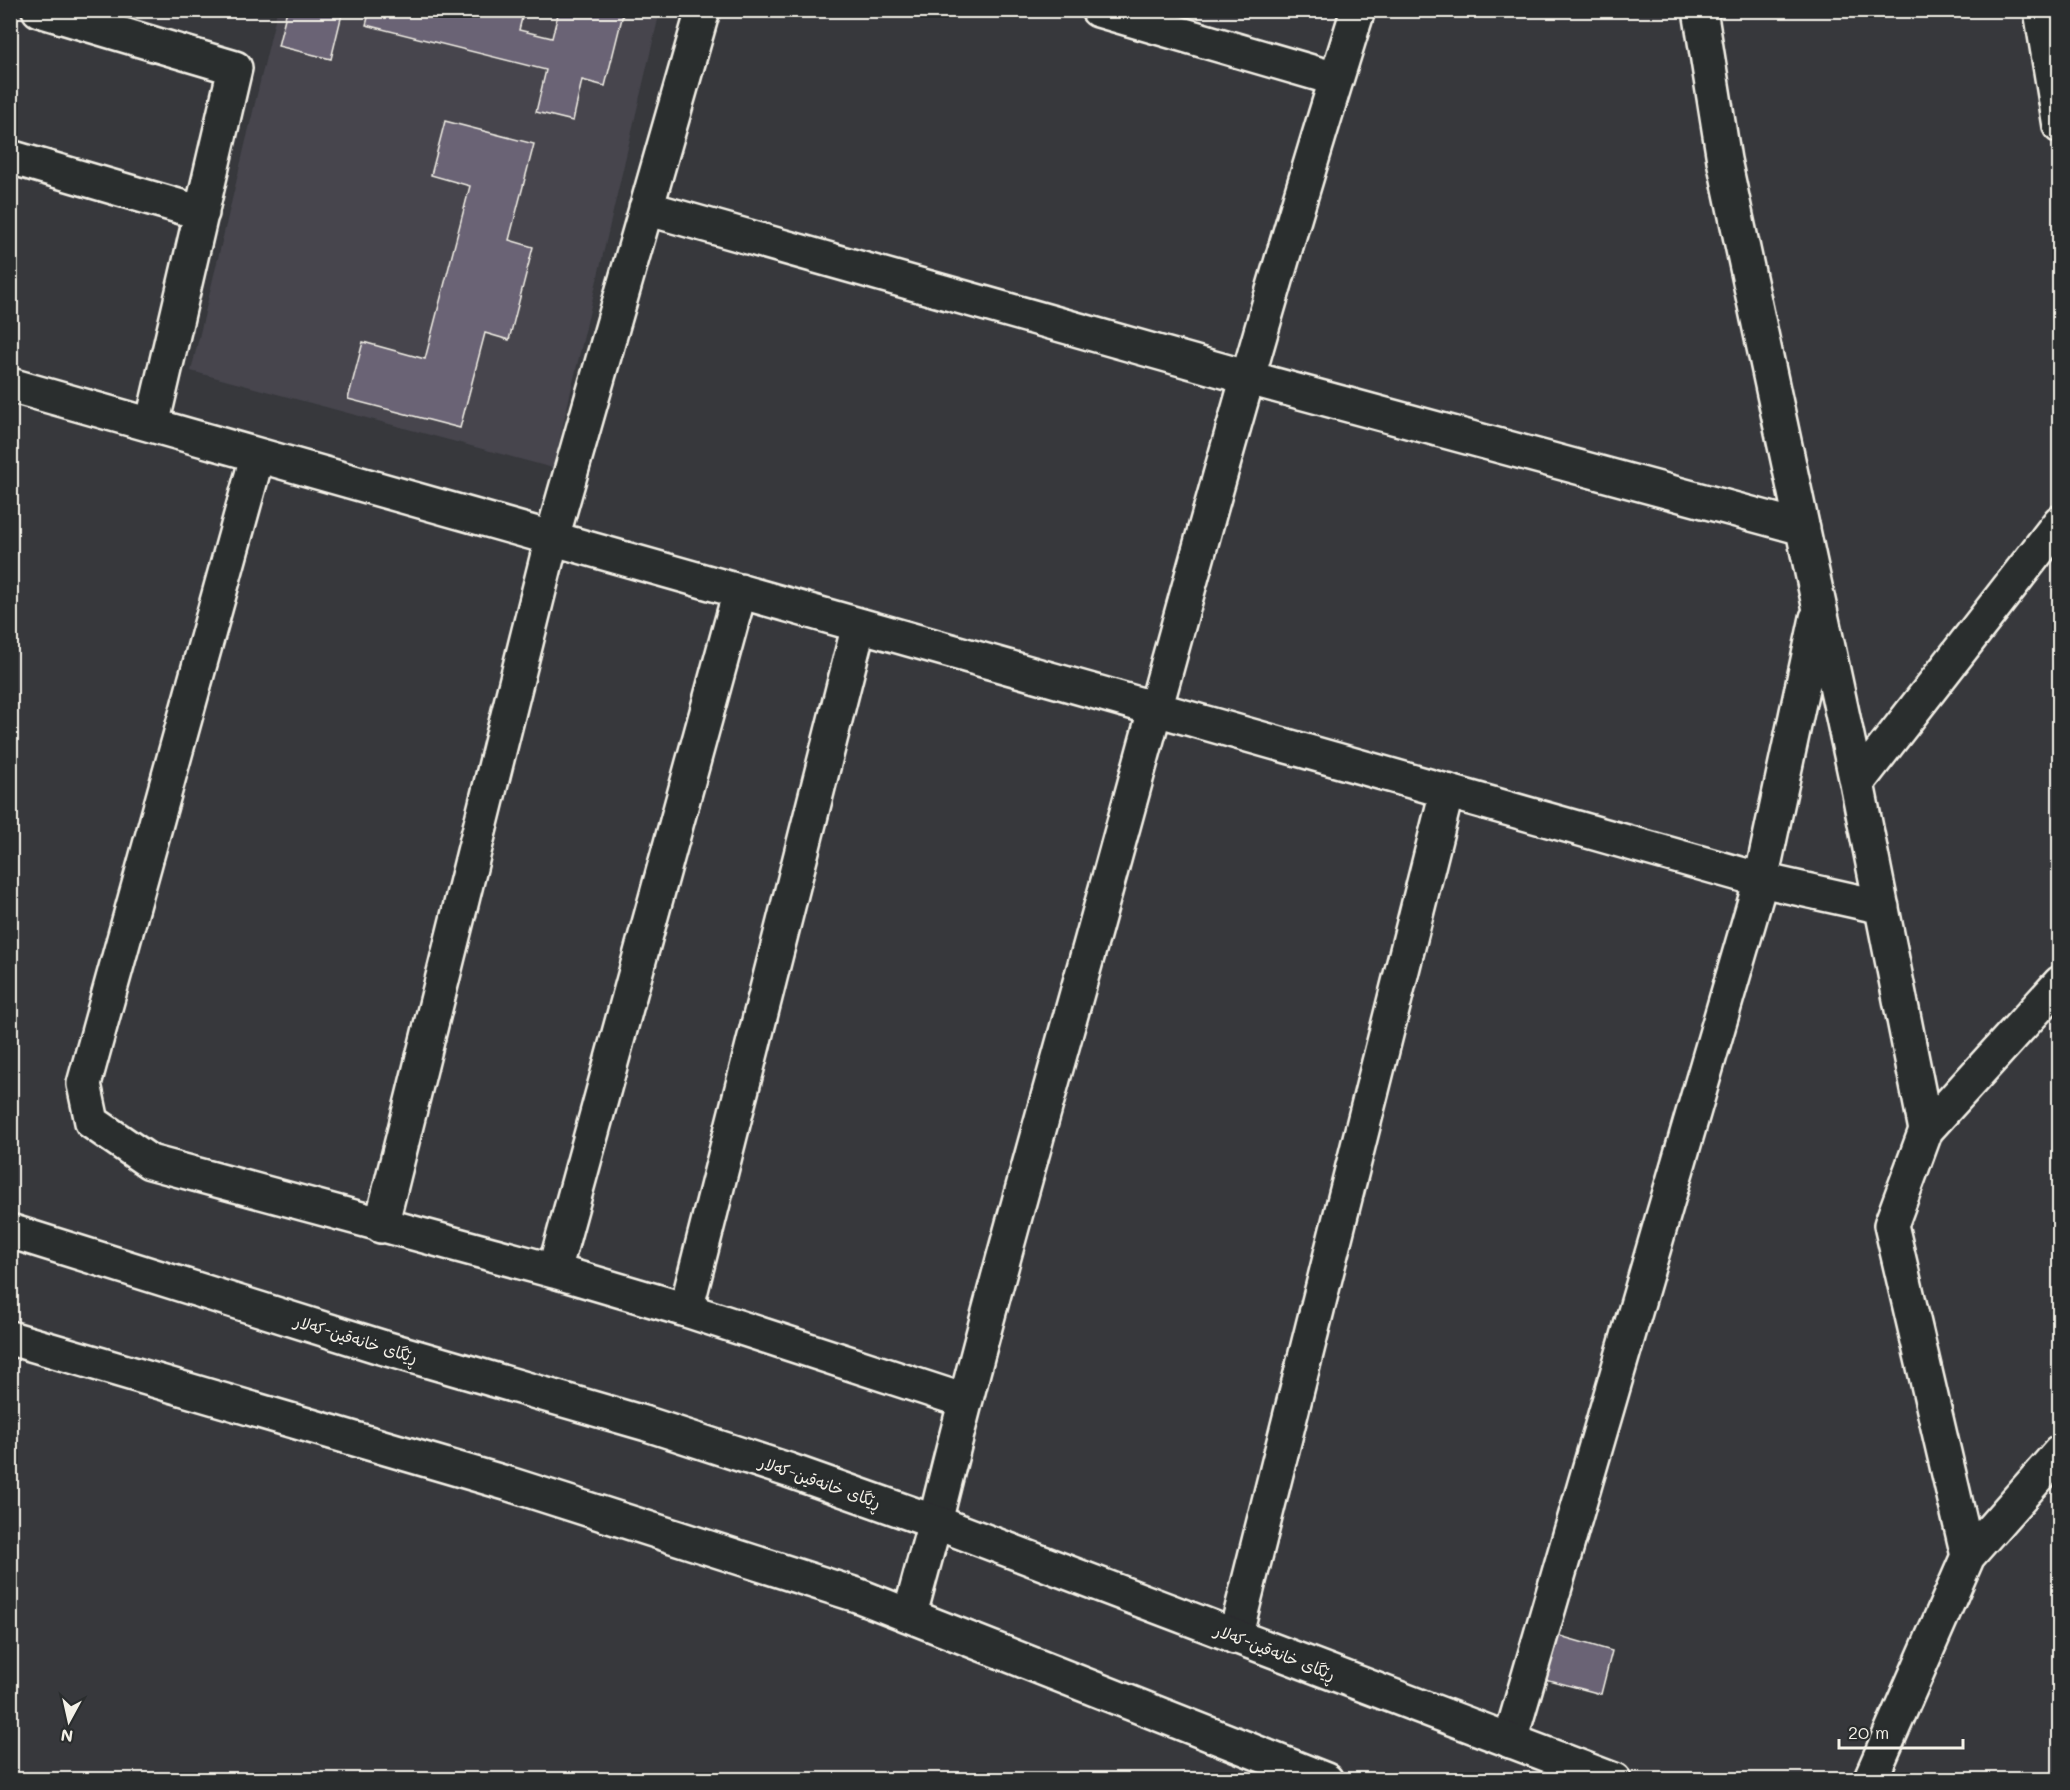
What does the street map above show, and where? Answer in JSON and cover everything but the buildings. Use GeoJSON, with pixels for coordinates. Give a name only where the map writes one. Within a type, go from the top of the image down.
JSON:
{"type":"FeatureCollection","features":[{"type":"Feature","properties":{"kind":"street"},"geometry":{"type":"LineString","coordinates":[[39,10],[235,68],[152,425]]}},
{"type":"Feature","properties":{"kind":"street"},"geometry":{"type":"LineString","coordinates":[[381,1226],[552,538],[703,10]]}},
{"type":"Feature","properties":{"kind":"street"},"geometry":{"type":"LineString","coordinates":[[1098,10],[1336,79]]}},
{"type":"Feature","properties":{"kind":"street"},"geometry":{"type":"LineString","coordinates":[[910,1614],[965,1401],[1155,708],[1249,378],[1358,10]]}},
{"type":"Feature","properties":{"kind":"street"},"geometry":{"type":"LineString","coordinates":[[1700,10],[1724,160],[1857,783],[1926,1130]]}},
{"type":"Feature","properties":{"kind":"street"},"geometry":{"type":"LineString","coordinates":[[2041,10],[2060,126]]}},
{"type":"Feature","properties":{"kind":"street"},"geometry":{"type":"LineString","coordinates":[[10,157],[202,213]]}},
{"type":"Feature","properties":{"kind":"street"},"geometry":{"type":"LineString","coordinates":[[646,208],[1249,378],[1803,528]]}},
{"type":"Feature","properties":{"kind":"street"},"geometry":{"type":"LineString","coordinates":[[10,385],[257,457],[741,591],[1761,880],[1882,907]]}},
{"type":"Feature","properties":{"kind":"street"},"geometry":{"type":"LineString","coordinates":[[257,457],[84,1084],[92,1122],[150,1162],[686,1310],[965,1401]]}},
{"type":"Feature","properties":{"kind":"street"},"geometry":{"type":"LineString","coordinates":[[1857,783],[2060,522]]}},
{"type":"Feature","properties":{"kind":"street"},"geometry":{"type":"LineString","coordinates":[[554,1272],[741,591]]}},
{"type":"Feature","properties":{"kind":"street"},"geometry":{"type":"LineString","coordinates":[[1510,1741],[1761,880],[1819,608]]}},
{"type":"Feature","properties":{"kind":"street"},"geometry":{"type":"LineString","coordinates":[[686,1310],[859,625]]}},
{"type":"Feature","properties":{"kind":"street"},"geometry":{"type":"LineString","coordinates":[[1235,1637],[1448,792]]}},
{"type":"Feature","properties":{"kind":"street"},"geometry":{"type":"LineString","coordinates":[[1968,1556],[1891,1225],[1926,1130],[2060,983]]}},
{"type":"Feature","properties":{"kind":"street","name":"ڕێگای خانەقین-کەلار"},"geometry":{"type":"LineString","coordinates":[[10,1231],[381,1347],[647,1424],[788,1470],[935,1522],[1614,1779]]}},
{"type":"Feature","properties":{"kind":"street"},"geometry":{"type":"LineString","coordinates":[[10,1338],[509,1484],[910,1614],[1326,1779]]}},
{"type":"Feature","properties":{"kind":"street"},"geometry":{"type":"LineString","coordinates":[[1870,1779],[1968,1556],[2060,1452]]}},
{"type":"Feature","properties":{"kind":"shaded area"},"geometry":{"type":"Polygon","coordinates":[[[277,11],[660,11],[553,468],[191,371],[277,11]]]}}]}
